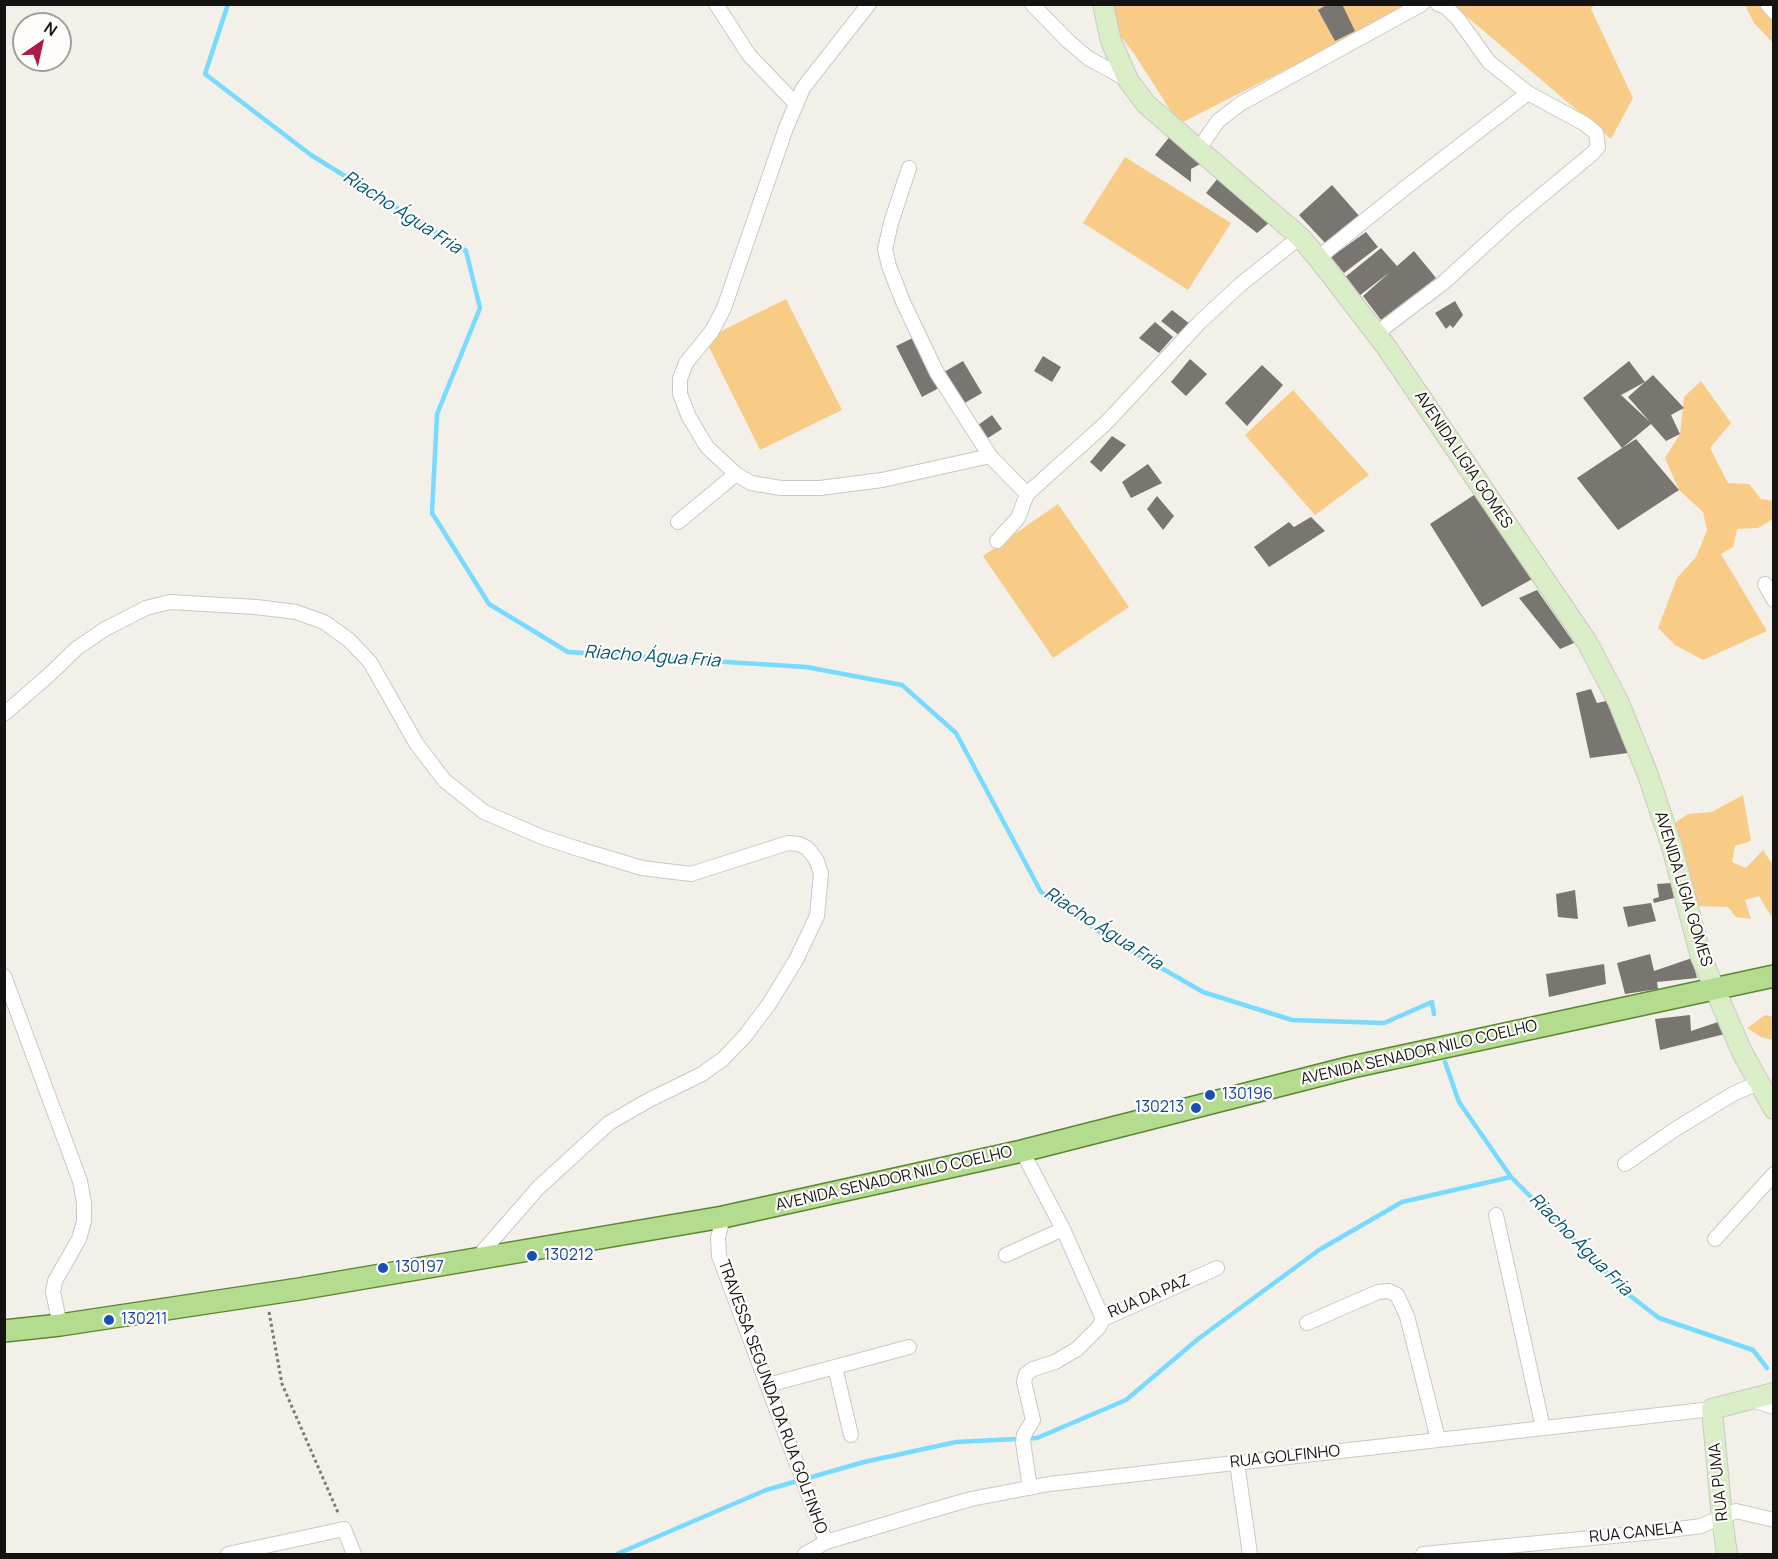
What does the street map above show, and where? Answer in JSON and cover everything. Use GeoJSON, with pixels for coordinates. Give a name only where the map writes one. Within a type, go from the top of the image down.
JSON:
{"type":"FeatureCollection","features":[{"type":"Feature","properties":{"kind":"main road","name":"AVENIDA SENADOR NILO COELHO"},"geometry":{"type":"LineString","coordinates":[[4,1331],[60,1325],[263,1294],[723,1217],[1022,1151],[1352,1067],[1773,976]]}},
{"type":"Feature","properties":{"kind":"street"},"geometry":{"type":"LineString","coordinates":[[716,4],[749,55],[796,104]]}},
{"type":"Feature","properties":{"kind":"street"},"geometry":{"type":"LineString","coordinates":[[869,4],[803,88],[786,128],[724,308],[712,331],[686,363],[680,379],[680,394],[707,447],[736,474],[750,483],[781,488],[820,488],[891,478],[990,456]]}},
{"type":"Feature","properties":{"kind":"street"},"geometry":{"type":"LineString","coordinates":[[1032,4],[1088,58],[1128,80]]}},
{"type":"Feature","properties":{"kind":"street","name":"AVENIDA LIGIA GOMES"},"geometry":{"type":"LineString","coordinates":[[1103,4],[1111,40],[1128,80],[1146,104],[1300,237],[1318,258],[1377,333],[1587,642],[1618,701],[1648,775],[1672,847],[1701,957],[1731,1029],[1773,1109]]}},
{"type":"Feature","properties":{"kind":"street"},"geometry":{"type":"LineString","coordinates":[[1198,150],[1218,121],[1240,104],[1422,4]]}},
{"type":"Feature","properties":{"kind":"street"},"geometry":{"type":"LineString","coordinates":[[1377,333],[1443,283],[1512,220],[1598,147],[1599,141],[1596,134],[1585,124],[1528,93],[1489,62],[1458,19],[1446,7],[1438,4]]}},
{"type":"Feature","properties":{"kind":"street"},"geometry":{"type":"LineString","coordinates":[[1767,4],[1773,12]]}},
{"type":"Feature","properties":{"kind":"street"},"geometry":{"type":"LineString","coordinates":[[1318,258],[1528,93]]}},
{"type":"Feature","properties":{"kind":"street"},"geometry":{"type":"LineString","coordinates":[[909,168],[885,249],[889,266],[903,302],[937,374],[990,456],[1027,494]]}},
{"type":"Feature","properties":{"kind":"street"},"geometry":{"type":"LineString","coordinates":[[997,541],[1018,518],[1027,494],[1106,423],[1209,314],[1241,284],[1300,237]]}},
{"type":"Feature","properties":{"kind":"street"},"geometry":{"type":"LineString","coordinates":[[678,522],[736,474]]}},
{"type":"Feature","properties":{"kind":"street"},"geometry":{"type":"LineString","coordinates":[[1765,584],[1773,600]]}},
{"type":"Feature","properties":{"kind":"street"},"geometry":{"type":"LineString","coordinates":[[4,714],[76,648],[105,629],[146,608],[170,602],[256,607],[296,612],[324,622],[349,640],[370,662],[416,743],[444,780],[484,812],[542,837],[642,868],[691,874],[788,843],[799,844],[807,848],[816,859],[821,873],[817,916],[796,960],[770,1004],[746,1036],[723,1059],[702,1074],[609,1123],[538,1188],[478,1257]]}},
{"type":"Feature","properties":{"kind":"street"},"geometry":{"type":"LineString","coordinates":[[4,976],[80,1181],[84,1203],[84,1221],[79,1239],[55,1281],[54,1292],[60,1325]]}},
{"type":"Feature","properties":{"kind":"street"},"geometry":{"type":"LineString","coordinates":[[1625,1164],[1674,1130],[1733,1094],[1758,1083]]}},
{"type":"Feature","properties":{"kind":"street","name":"RUA DA PAZ"},"geometry":{"type":"LineString","coordinates":[[1022,1151],[1063,1229],[1103,1319],[1217,1268]]}},
{"type":"Feature","properties":{"kind":"street"},"geometry":{"type":"LineString","coordinates":[[1714,1239],[1773,1174]]}},
{"type":"Feature","properties":{"kind":"street"},"geometry":{"type":"LineString","coordinates":[[1496,1215],[1543,1428]]}},
{"type":"Feature","properties":{"kind":"street","name":"TRAVESSA SEGUNDA DA RUA GOLFINHO"},"geometry":{"type":"LineString","coordinates":[[723,1217],[718,1238],[719,1256],[826,1542]]}},
{"type":"Feature","properties":{"kind":"street"},"geometry":{"type":"LineString","coordinates":[[1006,1255],[1063,1229]]}},
{"type":"Feature","properties":{"kind":"street"},"geometry":{"type":"LineString","coordinates":[[1307,1323],[1378,1292],[1389,1291],[1397,1295],[1407,1316],[1438,1439]]}},
{"type":"Feature","properties":{"kind":"street"},"geometry":{"type":"LineString","coordinates":[[1030,1488],[1023,1438],[1033,1420],[1024,1382],[1026,1374],[1033,1369],[1055,1362],[1077,1349],[1099,1327],[1103,1319]]}},
{"type":"Feature","properties":{"kind":"street"},"geometry":{"type":"LineString","coordinates":[[768,1385],[909,1347]]}},
{"type":"Feature","properties":{"kind":"street"},"geometry":{"type":"LineString","coordinates":[[835,1367],[851,1435]]}},
{"type":"Feature","properties":{"kind":"street","name":"RUA GOLFINHO"},"geometry":{"type":"LineString","coordinates":[[805,1554],[826,1542],[971,1499],[1030,1488],[1712,1409],[1773,1394]]}},
{"type":"Feature","properties":{"kind":"street"},"geometry":{"type":"LineString","coordinates":[[1747,1399],[1773,1407]]}},
{"type":"Feature","properties":{"kind":"street","name":"RUA PUMA"},"geometry":{"type":"LineString","coordinates":[[1712,1409],[1727,1554]]}},
{"type":"Feature","properties":{"kind":"street"},"geometry":{"type":"LineString","coordinates":[[1237,1463],[1250,1554]]}},
{"type":"Feature","properties":{"kind":"street","name":"RUA CANELA"},"geometry":{"type":"LineString","coordinates":[[1423,1554],[1701,1526],[1736,1511],[1773,1520]]}},
{"type":"Feature","properties":{"kind":"street"},"geometry":{"type":"LineString","coordinates":[[228,1554],[344,1529],[354,1554]]}},
{"type":"Feature","properties":{"kind":"path"},"geometry":{"type":"LineString","coordinates":[[263,1294],[269,1311],[282,1384],[344,1529]]}},
{"type":"Feature","properties":{"kind":"shaded area"},"geometry":{"type":"Polygon","coordinates":[[[1097,5],[1413,5],[1179,124],[1135,55],[1097,5]]]}},
{"type":"Feature","properties":{"kind":"shaded area"},"geometry":{"type":"Polygon","coordinates":[[[1453,5],[1594,5],[1591,9],[1633,98],[1611,139],[1453,5]]]}},
{"type":"Feature","properties":{"kind":"shaded area"},"geometry":{"type":"Polygon","coordinates":[[[1745,5],[1773,5],[1773,43],[1754,23],[1745,5]]]}},
{"type":"Feature","properties":{"kind":"shaded area"},"geometry":{"type":"Polygon","coordinates":[[[1125,157],[1231,223],[1188,290],[1083,223],[1125,157]]]}},
{"type":"Feature","properties":{"kind":"shaded area"},"geometry":{"type":"Polygon","coordinates":[[[786,299],[842,410],[760,450],[705,339],[786,299]]]}},
{"type":"Feature","properties":{"kind":"shaded area"},"geometry":{"type":"Polygon","coordinates":[[[1701,381],[1731,423],[1710,448],[1728,483],[1749,484],[1761,499],[1773,501],[1773,519],[1758,528],[1737,529],[1733,547],[1721,554],[1767,631],[1703,660],[1675,645],[1658,628],[1677,578],[1696,557],[1707,530],[1703,512],[1679,490],[1665,458],[1680,434],[1684,397],[1701,381]]]}},
{"type":"Feature","properties":{"kind":"shaded area"},"geometry":{"type":"Polygon","coordinates":[[[1293,390],[1369,475],[1315,515],[1245,435],[1293,390]]]}},
{"type":"Feature","properties":{"kind":"shaded area"},"geometry":{"type":"Polygon","coordinates":[[[1058,504],[1129,607],[1053,658],[983,556],[1058,504]]]}},
{"type":"Feature","properties":{"kind":"shaded area"},"geometry":{"type":"Polygon","coordinates":[[[1743,795],[1751,841],[1735,846],[1732,862],[1746,868],[1763,850],[1773,865],[1773,917],[1759,896],[1745,900],[1751,919],[1736,917],[1728,907],[1698,906],[1673,824],[1688,814],[1712,812],[1743,795]]]}},
{"type":"Feature","properties":{"kind":"shaded area"},"geometry":{"type":"Polygon","coordinates":[[[1765,1015],[1773,1017],[1773,1040],[1761,1037],[1747,1028],[1765,1015]]]}},
{"type":"Feature","properties":{"kind":"building"},"geometry":{"type":"Polygon","coordinates":[[[1328,4],[1342,4],[1355,31],[1335,41],[1318,10],[1328,4]]]}},
{"type":"Feature","properties":{"kind":"building"},"geometry":{"type":"Polygon","coordinates":[[[1171,135],[1204,162],[1191,169],[1191,182],[1155,155],[1171,135]]]}},
{"type":"Feature","properties":{"kind":"building"},"geometry":{"type":"Polygon","coordinates":[[[1218,178],[1270,222],[1257,233],[1206,193],[1218,178]]]}},
{"type":"Feature","properties":{"kind":"building"},"geometry":{"type":"Polygon","coordinates":[[[1332,185],[1361,218],[1327,245],[1299,215],[1332,185]]]}},
{"type":"Feature","properties":{"kind":"building"},"geometry":{"type":"Polygon","coordinates":[[[1366,232],[1378,247],[1344,273],[1331,257],[1366,232]]]}},
{"type":"Feature","properties":{"kind":"building"},"geometry":{"type":"Polygon","coordinates":[[[1381,248],[1397,266],[1414,251],[1436,278],[1381,320],[1363,296],[1390,272],[1359,296],[1344,278],[1381,248]]]}},
{"type":"Feature","properties":{"kind":"building"},"geometry":{"type":"Polygon","coordinates":[[[1455,301],[1463,315],[1453,328],[1450,325],[1446,329],[1435,313],[1455,301]]]}},
{"type":"Feature","properties":{"kind":"building"},"geometry":{"type":"Polygon","coordinates":[[[1172,310],[1190,324],[1180,336],[1161,321],[1172,310]]]}},
{"type":"Feature","properties":{"kind":"building"},"geometry":{"type":"Polygon","coordinates":[[[1155,322],[1173,337],[1159,353],[1139,338],[1155,322]]]}},
{"type":"Feature","properties":{"kind":"building"},"geometry":{"type":"Polygon","coordinates":[[[915,337],[939,388],[922,397],[896,346],[915,337]]]}},
{"type":"Feature","properties":{"kind":"building"},"geometry":{"type":"Polygon","coordinates":[[[1043,356],[1061,367],[1052,382],[1034,371],[1043,356]]]}},
{"type":"Feature","properties":{"kind":"building"},"geometry":{"type":"Polygon","coordinates":[[[1190,359],[1207,374],[1186,396],[1171,382],[1190,359]]]}},
{"type":"Feature","properties":{"kind":"building"},"geometry":{"type":"Polygon","coordinates":[[[963,361],[982,393],[963,404],[944,372],[963,361]]]}},
{"type":"Feature","properties":{"kind":"building"},"geometry":{"type":"Polygon","coordinates":[[[1629,361],[1645,382],[1653,375],[1684,408],[1671,415],[1680,434],[1666,441],[1651,424],[1622,448],[1583,398],[1629,361]],[[1645,382],[1621,395],[1650,422],[1628,397],[1645,382]]]}},
{"type":"Feature","properties":{"kind":"building"},"geometry":{"type":"Polygon","coordinates":[[[1262,365],[1283,385],[1247,426],[1225,403],[1262,365]]]}},
{"type":"Feature","properties":{"kind":"building"},"geometry":{"type":"Polygon","coordinates":[[[992,415],[1002,429],[988,438],[978,425],[992,415]]]}},
{"type":"Feature","properties":{"kind":"building"},"geometry":{"type":"Polygon","coordinates":[[[1112,436],[1126,445],[1101,472],[1090,462],[1112,436]]]}},
{"type":"Feature","properties":{"kind":"building"},"geometry":{"type":"Polygon","coordinates":[[[1636,439],[1679,490],[1618,530],[1577,478],[1636,439]]]}},
{"type":"Feature","properties":{"kind":"building"},"geometry":{"type":"Polygon","coordinates":[[[1148,464],[1162,483],[1131,498],[1122,482],[1148,464]]]}},
{"type":"Feature","properties":{"kind":"building"},"geometry":{"type":"Polygon","coordinates":[[[1477,493],[1534,578],[1482,607],[1430,524],[1477,493]]]}},
{"type":"Feature","properties":{"kind":"building"},"geometry":{"type":"Polygon","coordinates":[[[1157,496],[1174,516],[1163,530],[1147,509],[1157,496]]]}},
{"type":"Feature","properties":{"kind":"building"},"geometry":{"type":"Polygon","coordinates":[[[1311,517],[1325,531],[1269,567],[1254,547],[1289,522],[1294,527],[1311,517]]]}},
{"type":"Feature","properties":{"kind":"building"},"geometry":{"type":"Polygon","coordinates":[[[1537,590],[1574,643],[1560,649],[1519,598],[1537,590]]]}},
{"type":"Feature","properties":{"kind":"building"},"geometry":{"type":"Polygon","coordinates":[[[1591,689],[1597,703],[1606,701],[1623,735],[1628,753],[1590,758],[1576,693],[1591,689]]]}},
{"type":"Feature","properties":{"kind":"building"},"geometry":{"type":"Polygon","coordinates":[[[1671,883],[1674,898],[1654,903],[1653,899],[1659,897],[1657,884],[1671,883]]]}},
{"type":"Feature","properties":{"kind":"building"},"geometry":{"type":"Polygon","coordinates":[[[1575,890],[1578,919],[1558,917],[1556,894],[1575,890]]]}},
{"type":"Feature","properties":{"kind":"building"},"geometry":{"type":"Polygon","coordinates":[[[1651,903],[1656,921],[1628,927],[1623,907],[1651,903]]]}},
{"type":"Feature","properties":{"kind":"building"},"geometry":{"type":"Polygon","coordinates":[[[1650,954],[1654,971],[1692,958],[1697,978],[1657,982],[1658,989],[1625,994],[1617,963],[1650,954]]]}},
{"type":"Feature","properties":{"kind":"building"},"geometry":{"type":"Polygon","coordinates":[[[1604,964],[1606,984],[1549,997],[1546,974],[1604,964]]]}},
{"type":"Feature","properties":{"kind":"building"},"geometry":{"type":"Polygon","coordinates":[[[1690,1015],[1691,1031],[1721,1021],[1725,1034],[1660,1050],[1655,1019],[1690,1015]]]}},
{"type":"Feature","properties":{"kind":"waterway","name":"Riacho Água Fria"},"geometry":{"type":"LineString","coordinates":[[228,4],[205,74],[311,155],[466,251],[480,308],[437,414],[432,513],[489,604],[568,652],[806,667],[902,685],[956,733],[1041,892],[1104,935],[1203,992],[1292,1020],[1384,1023],[1432,1002],[1434,1014]]}},
{"type":"Feature","properties":{"kind":"waterway","name":"Riacho Água Fria"},"geometry":{"type":"LineString","coordinates":[[1445,1062],[1459,1102],[1511,1177],[1629,1295],[1659,1318],[1753,1350],[1767,1368]]}},
{"type":"Feature","properties":{"kind":"waterway"},"geometry":{"type":"LineString","coordinates":[[617,1554],[766,1490],[864,1462],[956,1442],[1037,1438],[1126,1400],[1198,1339],[1319,1250],[1402,1202],[1511,1177]]}},
{"type":"Feature","properties":{"kind":"place","name":"130196"},"geometry":{"type":"Point","coordinates":[1210,1095]}},
{"type":"Feature","properties":{"kind":"place","name":"130213"},"geometry":{"type":"Point","coordinates":[1196,1108]}},
{"type":"Feature","properties":{"kind":"place","name":"130212"},"geometry":{"type":"Point","coordinates":[532,1256]}},
{"type":"Feature","properties":{"kind":"place","name":"130197"},"geometry":{"type":"Point","coordinates":[383,1268]}},
{"type":"Feature","properties":{"kind":"place","name":"130211"},"geometry":{"type":"Point","coordinates":[109,1320]}}]}
